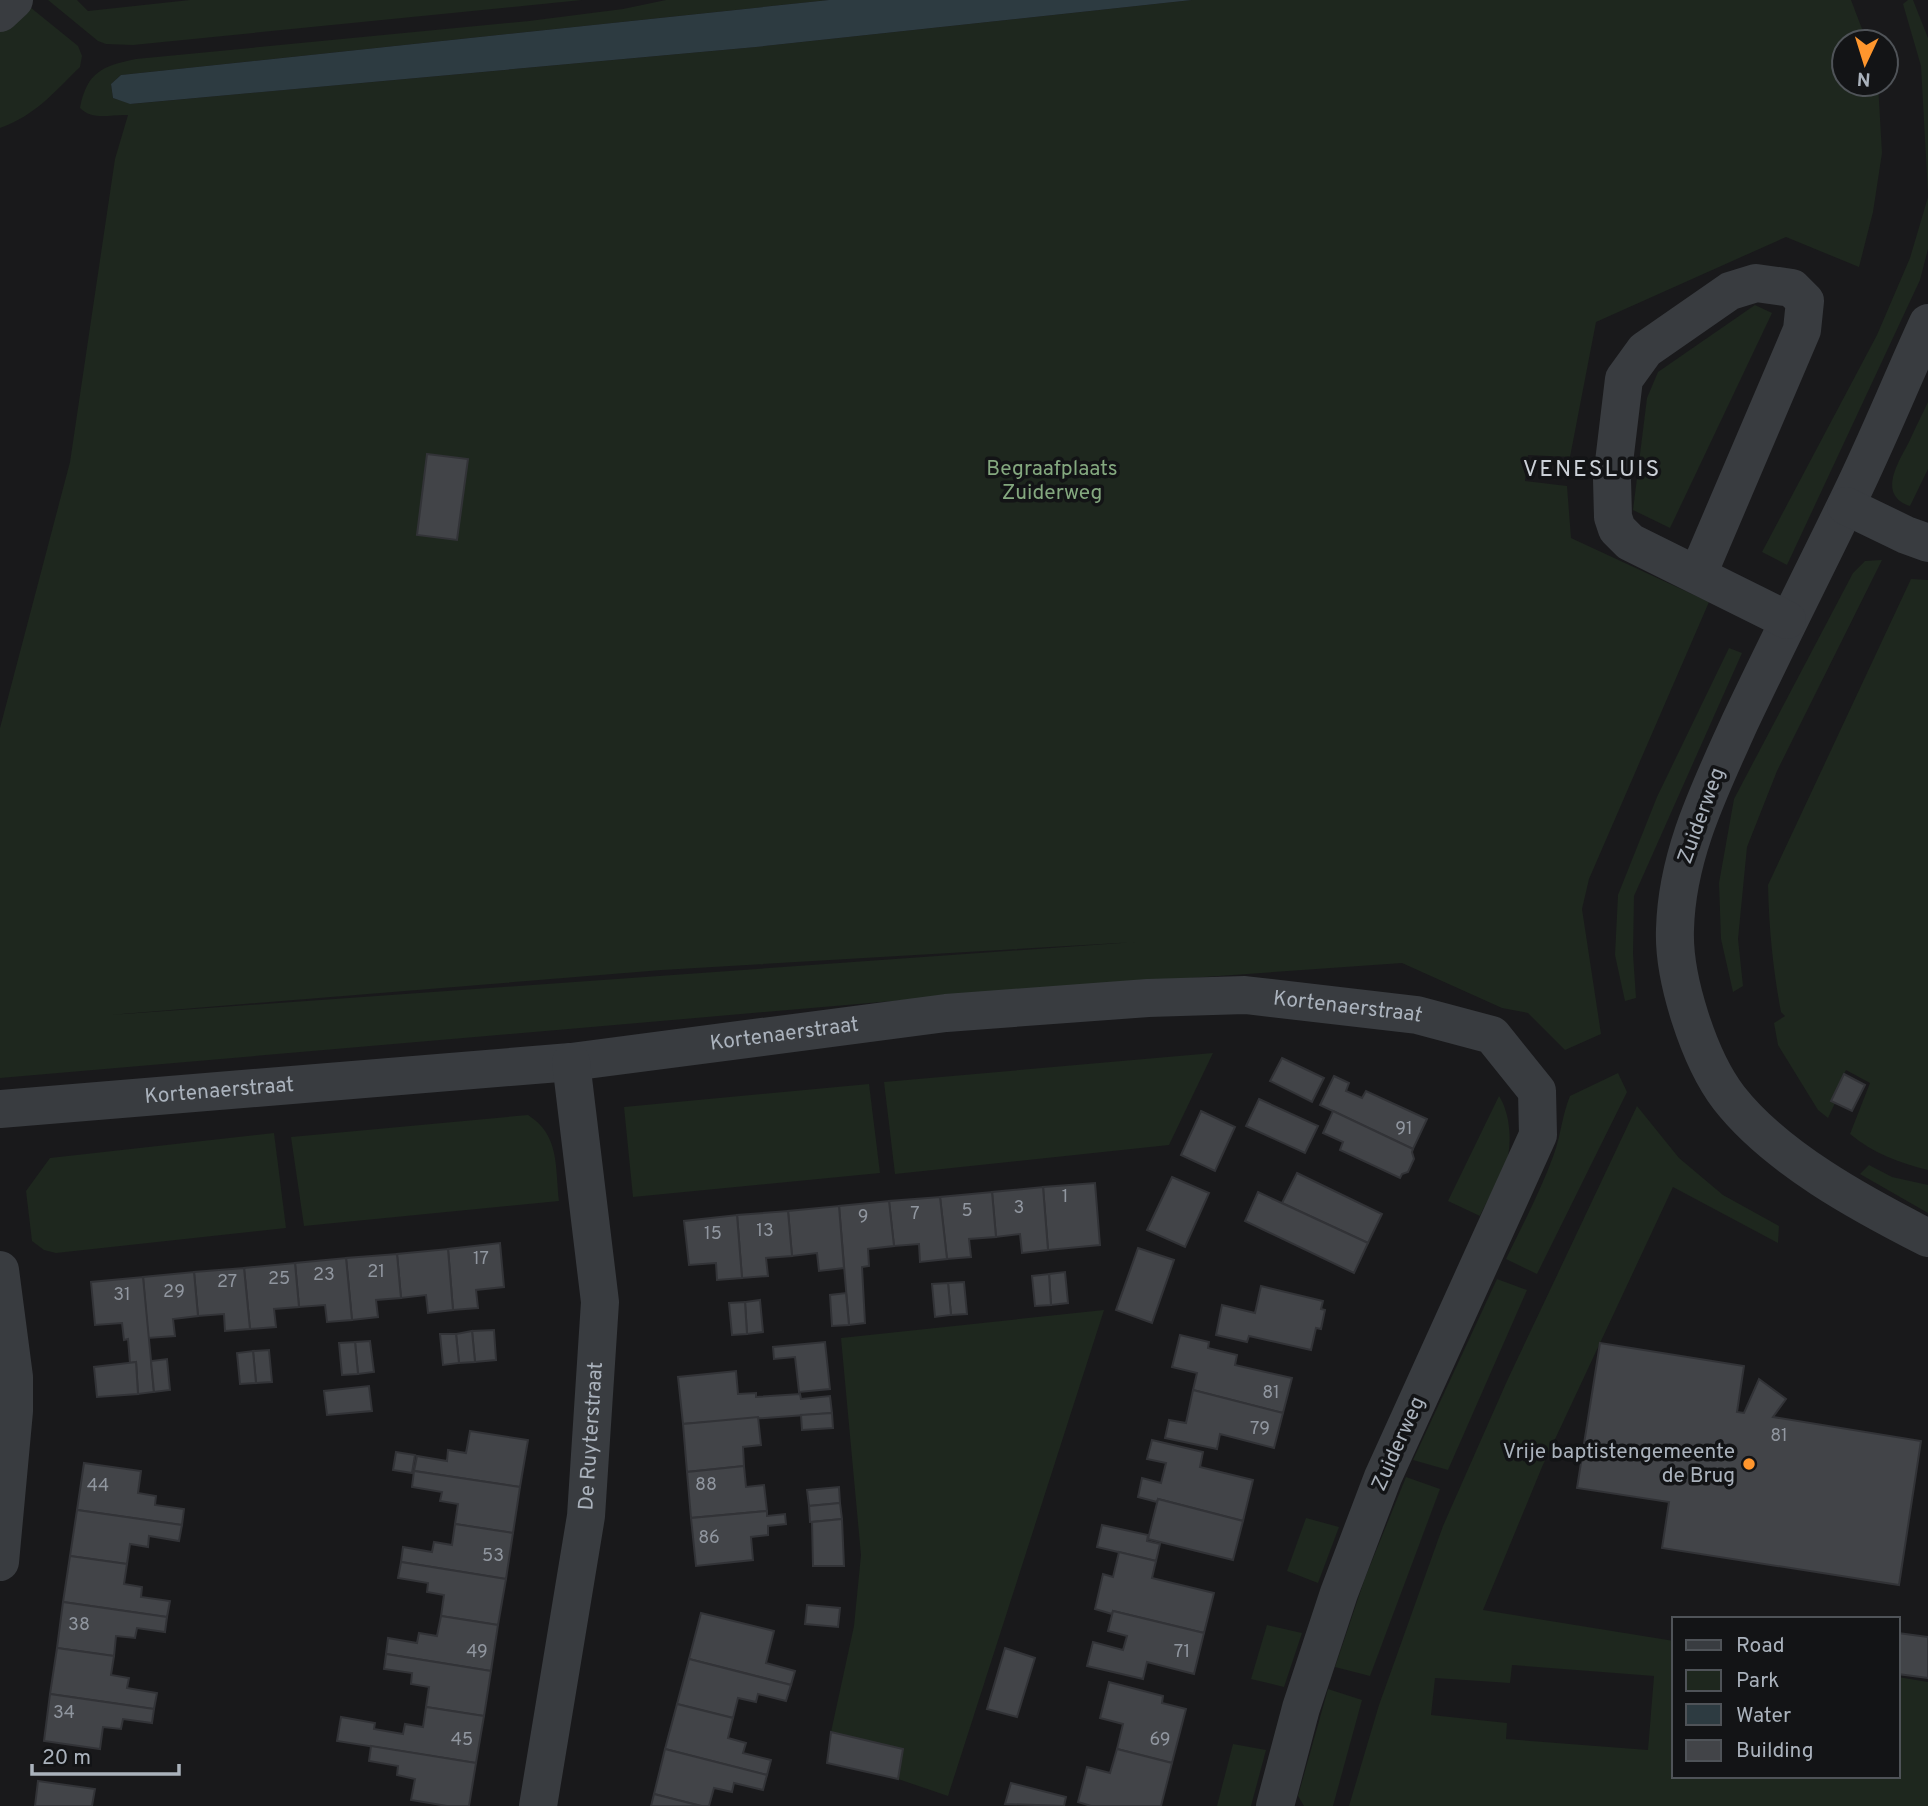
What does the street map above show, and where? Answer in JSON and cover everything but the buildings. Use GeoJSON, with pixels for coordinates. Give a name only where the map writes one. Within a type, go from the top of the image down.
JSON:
{"type":"FeatureCollection","features":[{"type":"Feature","properties":{"kind":"street"},"geometry":{"type":"LineString","coordinates":[[0,13],[14,0]]}},
{"type":"Feature","properties":{"kind":"street"},"geometry":{"type":"LineString","coordinates":[[1698,574],[1802,330],[1805,301],[1791,288],[1756,283],[1730,290],[1645,350],[1625,379],[1612,479],[1613,517],[1617,529],[1630,542],[1787,620]]}},
{"type":"Feature","properties":{"kind":"street","name":"Zuiderweg"},"geometry":{"type":"LineString","coordinates":[[1928,323],[1846,506],[1787,620],[1701,808],[1682,867],[1675,930],[1679,974],[1691,1021],[1709,1068],[1728,1097],[1752,1124],[1824,1180],[1928,1238]]}},
{"type":"Feature","properties":{"kind":"street"},"geometry":{"type":"LineString","coordinates":[[1846,506],[1906,535],[1928,542]]}},
{"type":"Feature","properties":{"kind":"street","name":"Kortenaerstraat"},"geometry":{"type":"LineString","coordinates":[[0,1109],[571,1062],[946,1013],[1148,998],[1245,995],[1417,1015],[1492,1035],[1537,1091]]}},
{"type":"Feature","properties":{"kind":"street","name":"De Ruyterstraat"},"geometry":{"type":"LineString","coordinates":[[538,1806],[586,1516],[600,1315],[591,1213],[571,1062]]}},
{"type":"Feature","properties":{"kind":"street","name":"Zuiderweg"},"geometry":{"type":"LineString","coordinates":[[1275,1806],[1301,1708],[1339,1593],[1383,1477],[1538,1135],[1537,1091]]}},
{"type":"Feature","properties":{"kind":"street"},"geometry":{"type":"LineString","coordinates":[[0,1270],[14,1377],[14,1412],[0,1562]]}},
{"type":"Feature","properties":{"kind":"green space"},"geometry":{"type":"Polygon","coordinates":[[[48,0],[77,0],[88,11],[190,0],[582,0],[133,45],[98,41],[48,0]]]}},
{"type":"Feature","properties":{"kind":"green space","name":"Begraafplaats Zuiderweg"},"geometry":{"type":"Polygon","coordinates":[[[666,0],[829,0],[121,75],[111,84],[113,98],[131,104],[756,47],[1192,0],[1851,0],[1862,28],[1830,28],[1830,98],[1879,98],[1882,153],[1873,212],[1859,267],[1786,237],[1596,322],[1570,457],[1528,455],[1525,481],[1567,486],[1571,538],[1709,602],[1589,879],[1582,909],[1601,1034],[1565,1050],[1528,1013],[1502,1008],[1402,963],[1020,990],[0,1078],[0,728],[70,462],[115,159],[128,115],[96,116],[80,108],[87,86],[98,73],[105,68],[136,59],[529,21],[623,9],[666,0]],[[1130,942],[662,970],[110,1015],[1130,942]]]}},
{"type":"Feature","properties":{"kind":"green space"},"geometry":{"type":"Polygon","coordinates":[[[1913,0],[1928,38],[1928,194],[1921,66],[1903,4],[1913,0]]]}},
{"type":"Feature","properties":{"kind":"green space"},"geometry":{"type":"Polygon","coordinates":[[[25,3],[78,46],[82,56],[80,67],[34,110],[0,128],[0,30],[25,3]]]}},
{"type":"Feature","properties":{"kind":"green space"},"geometry":{"type":"Polygon","coordinates":[[[1928,197],[1928,249],[1920,280],[1787,565],[1762,552],[1877,335],[1910,258],[1928,197]]]}},
{"type":"Feature","properties":{"kind":"green space"},"geometry":{"type":"Polygon","coordinates":[[[1755,305],[1772,313],[1670,528],[1633,510],[1647,398],[1658,372],[1755,305]]]}},
{"type":"Feature","properties":{"kind":"green space"},"geometry":{"type":"Polygon","coordinates":[[[1928,402],[1928,469],[1910,506],[1894,494],[1893,478],[1928,402]]]}},
{"type":"Feature","properties":{"kind":"green space"},"geometry":{"type":"Polygon","coordinates":[[[1882,560],[1777,771],[1747,847],[1738,939],[1743,986],[1733,992],[1721,939],[1719,883],[1734,799],[1853,573],[1865,561],[1882,560]]]}},
{"type":"Feature","properties":{"kind":"green space"},"geometry":{"type":"Polygon","coordinates":[[[1911,579],[1928,580],[1928,1170],[1887,1156],[1850,1134],[1870,1083],[1846,1070],[1831,1100],[1835,1103],[1828,1118],[1818,1110],[1778,1045],[1774,1023],[1785,1016],[1781,1012],[1774,965],[1768,885],[1911,579]]]}},
{"type":"Feature","properties":{"kind":"green space"},"geometry":{"type":"Polygon","coordinates":[[[1729,648],[1742,653],[1634,896],[1633,954],[1636,998],[1625,1001],[1615,955],[1618,895],[1657,797],[1729,648]]]}},
{"type":"Feature","properties":{"kind":"green space"},"geometry":{"type":"Polygon","coordinates":[[[1213,1053],[1169,1145],[895,1174],[884,1082],[1213,1053]]]}},
{"type":"Feature","properties":{"kind":"green space"},"geometry":{"type":"Polygon","coordinates":[[[1618,1073],[1627,1092],[1537,1274],[1506,1259],[1549,1167],[1570,1096],[1618,1073]]]}},
{"type":"Feature","properties":{"kind":"green space"},"geometry":{"type":"Polygon","coordinates":[[[869,1084],[880,1173],[633,1197],[624,1107],[869,1084]]]}},
{"type":"Feature","properties":{"kind":"green space"},"geometry":{"type":"Polygon","coordinates":[[[1499,1096],[1507,1117],[1509,1149],[1503,1170],[1480,1216],[1448,1201],[1499,1096]]]}},
{"type":"Feature","properties":{"kind":"green space"},"geometry":{"type":"Polygon","coordinates":[[[1637,1106],[1679,1158],[1723,1195],[1779,1226],[1778,1243],[1673,1187],[1542,1467],[1483,1610],[1672,1641],[1672,1778],[1900,1778],[1900,1677],[1928,1682],[1928,1806],[1349,1806],[1379,1705],[1443,1526],[1507,1381],[1637,1106]],[[1512,1665],[1510,1683],[1435,1678],[1431,1715],[1507,1723],[1506,1739],[1648,1750],[1654,1676],[1512,1665]]]}},
{"type":"Feature","properties":{"kind":"green space"},"geometry":{"type":"Polygon","coordinates":[[[528,1115],[546,1132],[551,1142],[559,1201],[304,1226],[291,1137],[528,1115]]]}},
{"type":"Feature","properties":{"kind":"green space"},"geometry":{"type":"Polygon","coordinates":[[[274,1133],[286,1228],[56,1253],[44,1250],[32,1241],[26,1191],[50,1158],[274,1133]]]}},
{"type":"Feature","properties":{"kind":"green space"},"geometry":{"type":"Polygon","coordinates":[[[1869,1165],[1892,1177],[1928,1185],[1928,1213],[1860,1174],[1869,1165]]]}},
{"type":"Feature","properties":{"kind":"green space"},"geometry":{"type":"Polygon","coordinates":[[[1497,1279],[1527,1290],[1448,1470],[1413,1460],[1497,1279]]]}},
{"type":"Feature","properties":{"kind":"green space"},"geometry":{"type":"Polygon","coordinates":[[[1104,1310],[948,1796],[898,1779],[902,1749],[831,1732],[854,1626],[861,1555],[841,1338],[1104,1310]]]}},
{"type":"Feature","properties":{"kind":"green space"},"geometry":{"type":"Polygon","coordinates":[[[1406,1477],[1440,1489],[1370,1676],[1335,1667],[1365,1578],[1406,1477]]]}},
{"type":"Feature","properties":{"kind":"green space"},"geometry":{"type":"Polygon","coordinates":[[[1306,1518],[1339,1527],[1318,1583],[1287,1571],[1306,1518]]]}},
{"type":"Feature","properties":{"kind":"green space"},"geometry":{"type":"Polygon","coordinates":[[[1267,1625],[1302,1633],[1284,1687],[1251,1679],[1267,1625]]]}},
{"type":"Feature","properties":{"kind":"green space"},"geometry":{"type":"Polygon","coordinates":[[[1328,1689],[1362,1700],[1333,1806],[1304,1806],[1298,1796],[1328,1689]]]}},
{"type":"Feature","properties":{"kind":"green space"},"geometry":{"type":"Polygon","coordinates":[[[1233,1744],[1266,1750],[1251,1806],[1217,1806],[1233,1744]]]}},
{"type":"Feature","properties":{"kind":"water"},"geometry":{"type":"Polygon","coordinates":[[[829,0],[1192,0],[756,47],[130,104],[113,98],[111,84],[121,75],[829,0]]]}},
{"type":"Feature","properties":{"kind":"place","name":"Vrije baptistengemeente de Brug"},"geometry":{"type":"Point","coordinates":[1749,1464]}},
{"type":"Feature","properties":{"kind":"district","name":"VENESLUIS"},"geometry":{"type":"Point","coordinates":[1592,470]}}]}
